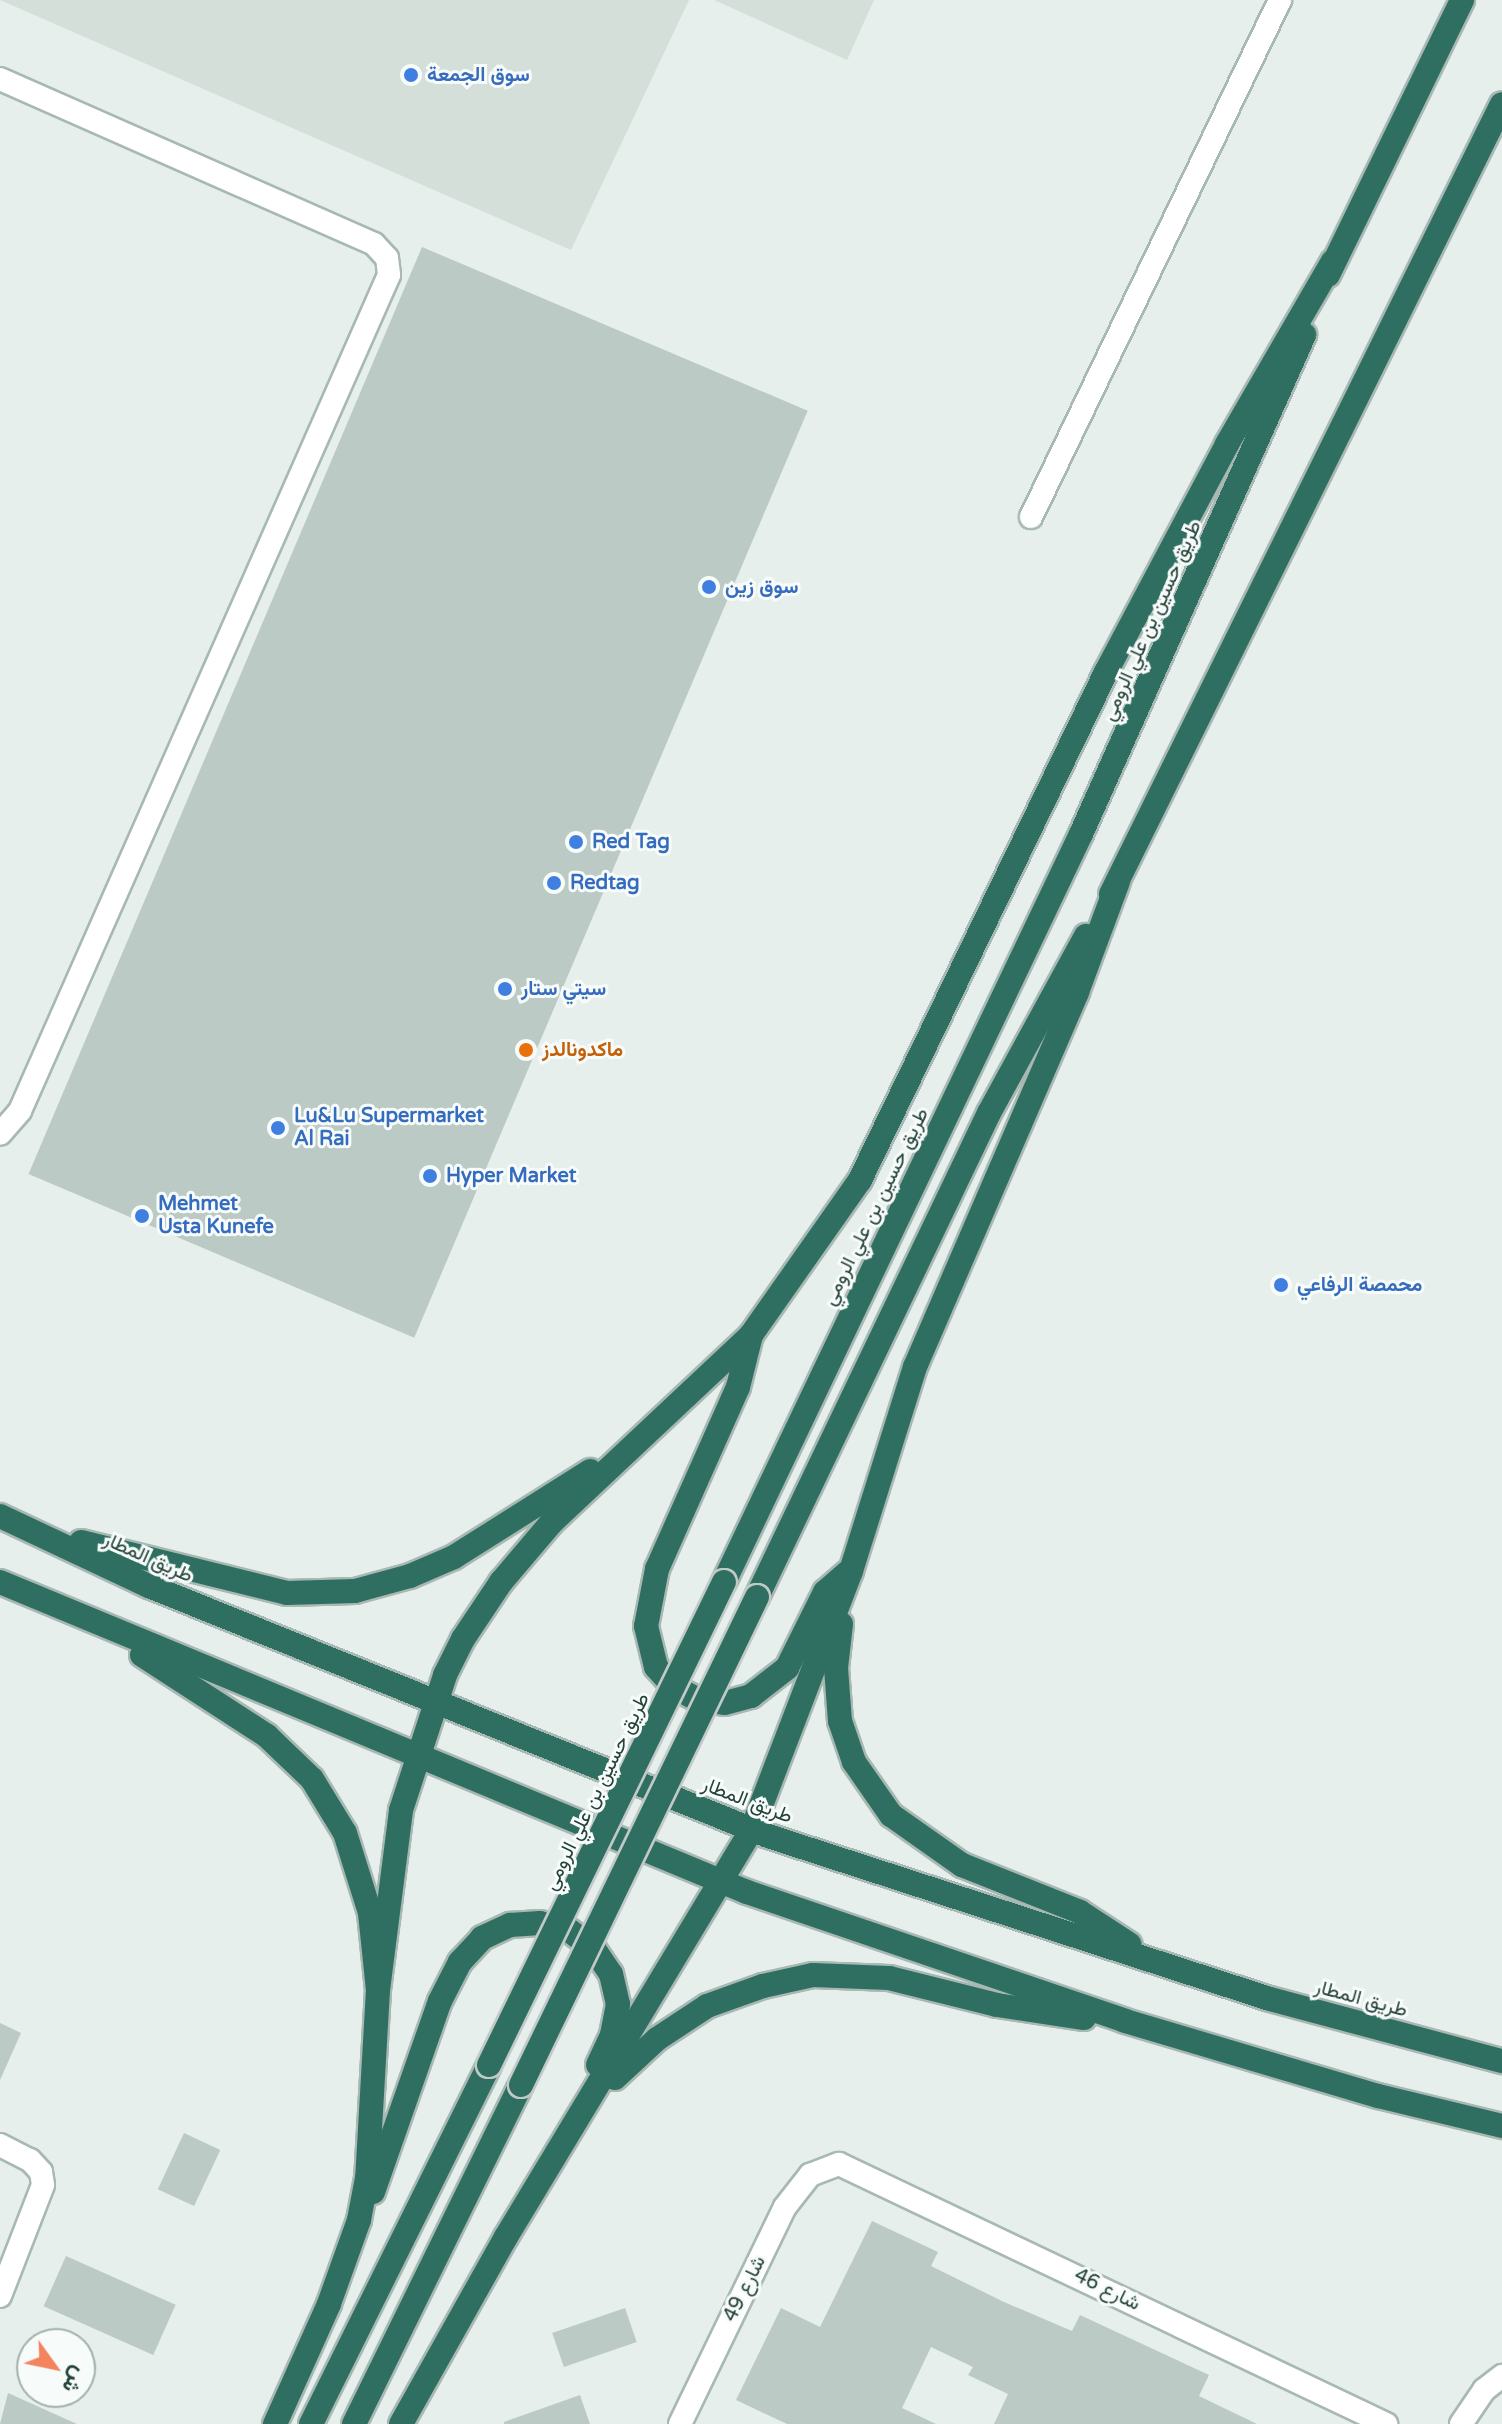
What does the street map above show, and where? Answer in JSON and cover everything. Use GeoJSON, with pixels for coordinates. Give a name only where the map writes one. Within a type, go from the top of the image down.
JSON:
{"type":"FeatureCollection","features":[{"type":"Feature","properties":{"kind":"highway","name":"طريق حسين بن علي الرومي"},"geometry":{"type":"LineString","coordinates":[[311,2424],[724,1582],[1081,834],[1245,472],[1333,261],[1462,0]]}},
{"type":"Feature","properties":{"kind":"highway"},"geometry":{"type":"LineString","coordinates":[[354,2424],[521,2085],[989,1113],[1118,882],[1502,104]]}},
{"type":"Feature","properties":{"kind":"highway"},"geometry":{"type":"LineString","coordinates":[[359,2220],[367,2178],[378,1990],[392,1852],[435,1703],[463,1639],[501,1582],[551,1523],[751,1335],[860,1180],[1106,672],[1234,432],[1333,261]]}},
{"type":"Feature","properties":{"kind":"highway"},"geometry":{"type":"LineString","coordinates":[[401,2424],[506,2237],[593,2099],[723,1883],[752,1829],[851,1571],[915,1367],[1077,992],[1118,882]]}},
{"type":"Feature","properties":{"kind":"highway"},"geometry":{"type":"LineString","coordinates":[[751,1335],[738,1387],[657,1569],[646,1626],[651,1655],[674,1687],[698,1700],[725,1703],[751,1696],[787,1668],[825,1592],[851,1571]]}},
{"type":"Feature","properties":{"kind":"highway"},"geometry":{"type":"LineString","coordinates":[[10,1521],[287,1593],[355,1591],[410,1576],[454,1557],[642,1437]]}},
{"type":"Feature","properties":{"kind":"highway","name":"طريق المطار"},"geometry":{"type":"LineString","coordinates":[[10,1521],[149,1586],[752,1829],[1270,1999],[1502,2061]]}},
{"type":"Feature","properties":{"kind":"highway"},"geometry":{"type":"LineString","coordinates":[[851,1571],[836,1695],[854,1762],[876,1799],[937,1851],[1080,1912],[1140,1955]]}},
{"type":"Feature","properties":{"kind":"highway"},"geometry":{"type":"LineString","coordinates":[[0,1582],[723,1883],[1125,2021],[1378,2096],[1502,2126]]}},
{"type":"Feature","properties":{"kind":"highway"},"geometry":{"type":"LineString","coordinates":[[79,1616],[241,1717],[312,1779],[345,1833],[361,1879],[378,1990]]}},
{"type":"Feature","properties":{"kind":"highway"},"geometry":{"type":"LineString","coordinates":[[275,2424],[329,2304],[359,2220],[390,2149],[440,2001],[460,1962],[482,1938],[510,1925],[540,1923],[570,1931],[594,1949],[611,1974],[618,2004],[612,2035],[595,2070],[593,2099]]}},
{"type":"Feature","properties":{"kind":"highway"},"geometry":{"type":"LineString","coordinates":[[593,2099],[657,2039],[707,2006],[763,1986],[813,1975],[889,1978],[997,2005],[1125,2021]]}},
{"type":"Feature","properties":{"kind":"street"},"geometry":{"type":"LineString","coordinates":[[1031,517],[1280,0]]}},
{"type":"Feature","properties":{"kind":"street"},"geometry":{"type":"LineString","coordinates":[[0,79],[374,244],[387,258],[389,275],[20,1111],[0,1134]]}},
{"type":"Feature","properties":{"kind":"street"},"geometry":{"type":"LineString","coordinates":[[0,2145],[30,2160],[41,2172],[43,2185],[0,2296]]}},
{"type":"Feature","properties":{"kind":"street","name":"شارع 49"},"geometry":{"type":"LineString","coordinates":[[683,2423],[785,2207],[798,2186],[825,2166]]}},
{"type":"Feature","properties":{"kind":"street","name":"شارع 46"},"geometry":{"type":"LineString","coordinates":[[825,2166],[851,2167],[1386,2424]]}},
{"type":"Feature","properties":{"kind":"street"},"geometry":{"type":"LineString","coordinates":[[1461,2424],[1484,2390],[1502,2376]]}},
{"type":"Feature","properties":{"kind":"shaded area","name":"سوق الجمعة"},"geometry":{"type":"Polygon","coordinates":[[[0,0],[689,0],[571,250],[0,0]]]}},
{"type":"Feature","properties":{"kind":"shaded area"},"geometry":{"type":"Polygon","coordinates":[[[714,0],[874,0],[847,60],[714,0]]]}},
{"type":"Feature","properties":{"kind":"building"},"geometry":{"type":"Polygon","coordinates":[[[422,247],[808,411],[414,1338],[29,1174],[422,247]]]}},
{"type":"Feature","properties":{"kind":"building"},"geometry":{"type":"Polygon","coordinates":[[[0,2023],[21,2033],[0,2080],[0,2023]]]}},
{"type":"Feature","properties":{"kind":"building"},"geometry":{"type":"Polygon","coordinates":[[[184,2133],[220,2150],[194,2206],[158,2189],[184,2133]]]}},
{"type":"Feature","properties":{"kind":"building"},"geometry":{"type":"Polygon","coordinates":[[[872,2221],[938,2252],[931,2266],[1004,2302],[1072,2331],[1080,2315],[1209,2375],[1199,2396],[1257,2424],[994,2424],[1008,2394],[968,2375],[973,2367],[931,2347],[902,2408],[936,2424],[787,2424],[736,2400],[781,2308],[820,2327],[872,2221]]]}},
{"type":"Feature","properties":{"kind":"building"},"geometry":{"type":"Polygon","coordinates":[[[66,2256],[176,2305],[153,2355],[44,2306],[66,2256]]]}},
{"type":"Feature","properties":{"kind":"building"},"geometry":{"type":"Polygon","coordinates":[[[625,2308],[637,2342],[564,2367],[552,2333],[625,2308]]]}},
{"type":"Feature","properties":{"kind":"building"},"geometry":{"type":"Polygon","coordinates":[[[8,2393],[16,2397],[16,2408],[41,2408],[77,2424],[0,2424],[8,2393]]]}},
{"type":"Feature","properties":{"kind":"building"},"geometry":{"type":"Polygon","coordinates":[[[580,2395],[590,2424],[504,2424],[504,2422],[580,2395]]]}},
{"type":"Feature","properties":{"kind":"place","name":"سوق الجمعة"},"geometry":{"type":"Point","coordinates":[411,75]}},
{"type":"Feature","properties":{"kind":"place","name":"سوق زين"},"geometry":{"type":"Point","coordinates":[709,587]}},
{"type":"Feature","properties":{"kind":"place","name":"Red Tag"},"geometry":{"type":"Point","coordinates":[576,842]}},
{"type":"Feature","properties":{"kind":"place","name":"Redtag"},"geometry":{"type":"Point","coordinates":[554,883]}},
{"type":"Feature","properties":{"kind":"place","name":"سيتي ستار"},"geometry":{"type":"Point","coordinates":[505,989]}},
{"type":"Feature","properties":{"kind":"place","name":"ماكدونالدز"},"geometry":{"type":"Point","coordinates":[526,1050]}},
{"type":"Feature","properties":{"kind":"place","name":"Lu&Lu Supermarket Al Rai"},"geometry":{"type":"Point","coordinates":[278,1128]}},
{"type":"Feature","properties":{"kind":"place","name":"Hyper Market"},"geometry":{"type":"Point","coordinates":[430,1176]}},
{"type":"Feature","properties":{"kind":"place","name":"Mehmet Usta Kunefe"},"geometry":{"type":"Point","coordinates":[142,1216]}},
{"type":"Feature","properties":{"kind":"place","name":"محمصة الرفاعي"},"geometry":{"type":"Point","coordinates":[1281,1285]}}]}
